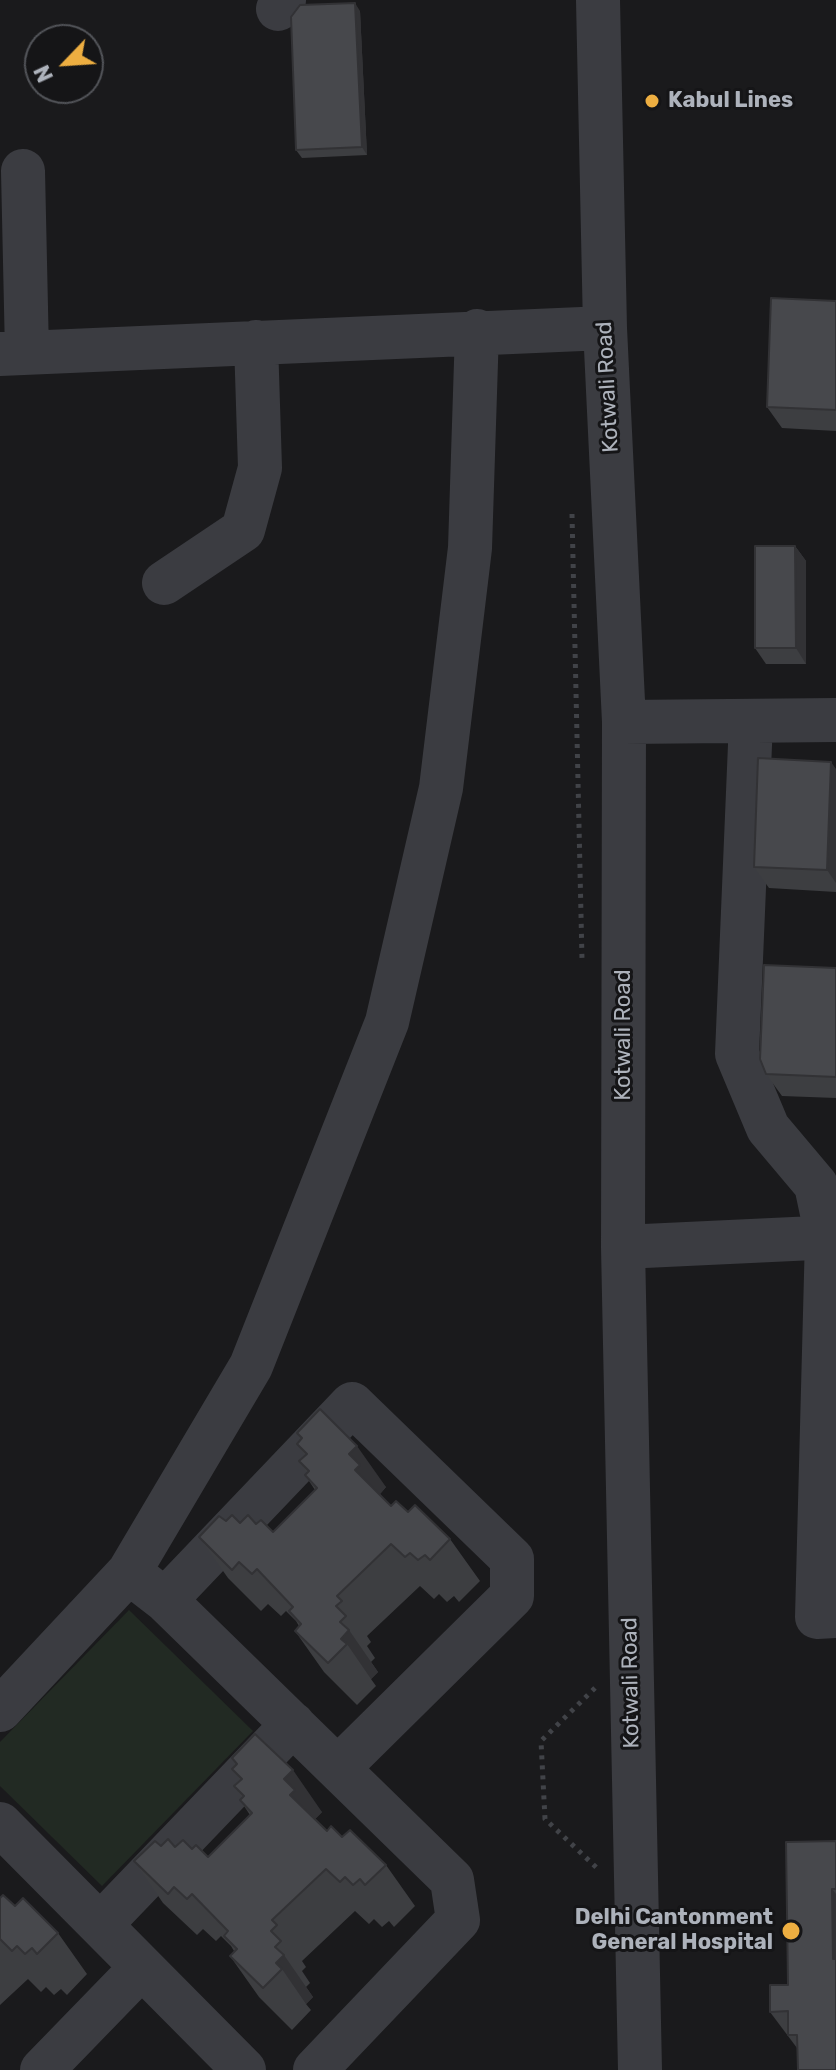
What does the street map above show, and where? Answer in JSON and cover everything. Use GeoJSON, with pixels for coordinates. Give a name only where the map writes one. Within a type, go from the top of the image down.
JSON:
{"type":"FeatureCollection","features":[{"type":"Feature","properties":{"kind":"street","name":"Kotwali Road"},"geometry":{"type":"LineString","coordinates":[[598,0],[605,328],[624,722],[623,1247],[640,2070]]}},
{"type":"Feature","properties":{"kind":"street"},"geometry":{"type":"LineString","coordinates":[[23,171],[14,353],[477,331],[605,328]]}},
{"type":"Feature","properties":{"kind":"street"},"geometry":{"type":"LineString","coordinates":[[0,1710],[129,1572],[251,1366],[387,1022],[443,773],[470,548],[477,331]]}},
{"type":"Feature","properties":{"kind":"street"},"geometry":{"type":"LineString","coordinates":[[164,583],[243,530],[260,468],[256,342]]}},
{"type":"Feature","properties":{"kind":"street"},"geometry":{"type":"LineString","coordinates":[[624,722],[836,720]]}},
{"type":"Feature","properties":{"kind":"street"},"geometry":{"type":"LineString","coordinates":[[751,721],[737,1054],[768,1128],[816,1185],[832,1237],[817,1617],[836,1616]]}},
{"type":"Feature","properties":{"kind":"street"},"geometry":{"type":"LineString","coordinates":[[623,1247],[832,1237]]}},
{"type":"Feature","properties":{"kind":"street"},"geometry":{"type":"LineString","coordinates":[[165,1600],[352,1404],[512,1559],[512,1596],[339,1767]]}},
{"type":"Feature","properties":{"kind":"street"},"geometry":{"type":"LineString","coordinates":[[129,1572],[165,1600],[452,1880],[458,1920],[315,2070]]}},
{"type":"Feature","properties":{"kind":"street"},"geometry":{"type":"LineString","coordinates":[[102,1923],[293,1724]]}},
{"type":"Feature","properties":{"kind":"street"},"geometry":{"type":"LineString","coordinates":[[0,1824],[102,1923],[141,1968],[244,2070]]}},
{"type":"Feature","properties":{"kind":"street"},"geometry":{"type":"LineString","coordinates":[[42,2070],[141,1968]]}},
{"type":"Feature","properties":{"kind":"path"},"geometry":{"type":"LineString","coordinates":[[572,506],[582,968]]}},
{"type":"Feature","properties":{"kind":"path"},"geometry":{"type":"LineString","coordinates":[[597,1686],[541,1741],[545,1819],[606,1876]]}},
{"type":"Feature","properties":{"kind":"shaded area"},"geometry":{"type":"Polygon","coordinates":[[[129,1610],[253,1731],[102,1886],[0,1786],[0,1742],[129,1610]]]}},
{"type":"Feature","properties":{"kind":"building"},"geometry":{"type":"Polygon","coordinates":[[[355,3],[362,147],[296,150],[291,17],[300,5],[355,3]]]}},
{"type":"Feature","properties":{"kind":"building"},"geometry":{"type":"Polygon","coordinates":[[[771,298],[836,301],[836,410],[767,407],[771,298]]]}},
{"type":"Feature","properties":{"kind":"building"},"geometry":{"type":"Polygon","coordinates":[[[755,546],[795,546],[796,648],[755,648],[755,546]]]}},
{"type":"Feature","properties":{"kind":"building"},"geometry":{"type":"Polygon","coordinates":[[[758,758],[831,762],[827,870],[754,867],[758,758]]]}},
{"type":"Feature","properties":{"kind":"building"},"geometry":{"type":"Polygon","coordinates":[[[764,965],[836,968],[836,1077],[766,1074],[760,1059],[764,965]]]}},
{"type":"Feature","properties":{"kind":"building"},"geometry":{"type":"Polygon","coordinates":[[[320,1409],[357,1446],[349,1454],[360,1465],[355,1470],[391,1506],[396,1501],[408,1512],[415,1505],[450,1539],[430,1560],[425,1555],[418,1560],[410,1553],[405,1557],[391,1544],[337,1596],[342,1601],[336,1606],[346,1616],[340,1622],[349,1630],[341,1639],[347,1644],[328,1663],[295,1631],[301,1624],[289,1611],[293,1607],[257,1569],[252,1574],[239,1562],[232,1570],[199,1537],[219,1516],[226,1521],[232,1515],[240,1523],[248,1515],[256,1524],[261,1520],[273,1532],[317,1488],[305,1475],[309,1471],[299,1461],[307,1454],[297,1444],[302,1438],[297,1433],[320,1409]]]}},
{"type":"Feature","properties":{"kind":"building"},"geometry":{"type":"Polygon","coordinates":[[[255,1734],[293,1770],[284,1779],[295,1790],[290,1795],[327,1831],[331,1826],[342,1837],[350,1830],[386,1865],[365,1885],[360,1879],[353,1885],[345,1877],[340,1882],[326,1869],[272,1920],[277,1925],[271,1931],[281,1941],[275,1947],[284,1955],[276,1963],[282,1969],[263,1988],[230,1956],[237,1949],[224,1936],[228,1931],[192,1894],[187,1899],[174,1887],[168,1894],[134,1861],[155,1841],[161,1846],[168,1839],[175,1847],[183,1840],[192,1849],[196,1845],[208,1857],[252,1813],[240,1800],[244,1796],[234,1786],[242,1779],[232,1769],[237,1764],[232,1758],[255,1734]]]}},
{"type":"Feature","properties":{"kind":"building"},"geometry":{"type":"Polygon","coordinates":[[[836,1841],[836,1889],[832,1889],[833,1959],[836,1959],[836,2070],[798,2070],[797,2035],[788,2035],[788,2011],[770,2012],[770,1985],[788,1985],[786,1842],[836,1841]]]}},
{"type":"Feature","properties":{"kind":"building"},"geometry":{"type":"Polygon","coordinates":[[[3,1895],[15,1906],[23,1898],[58,1933],[37,1954],[32,1948],[25,1954],[17,1946],[12,1951],[0,1939],[0,1898],[3,1895]]]}},
{"type":"Feature","properties":{"kind":"place","name":"Kabul Lines"},"geometry":{"type":"Point","coordinates":[652,101]}},
{"type":"Feature","properties":{"kind":"place","name":"Delhi Cantonment General Hospital"},"geometry":{"type":"Point","coordinates":[791,1931]}}]}
